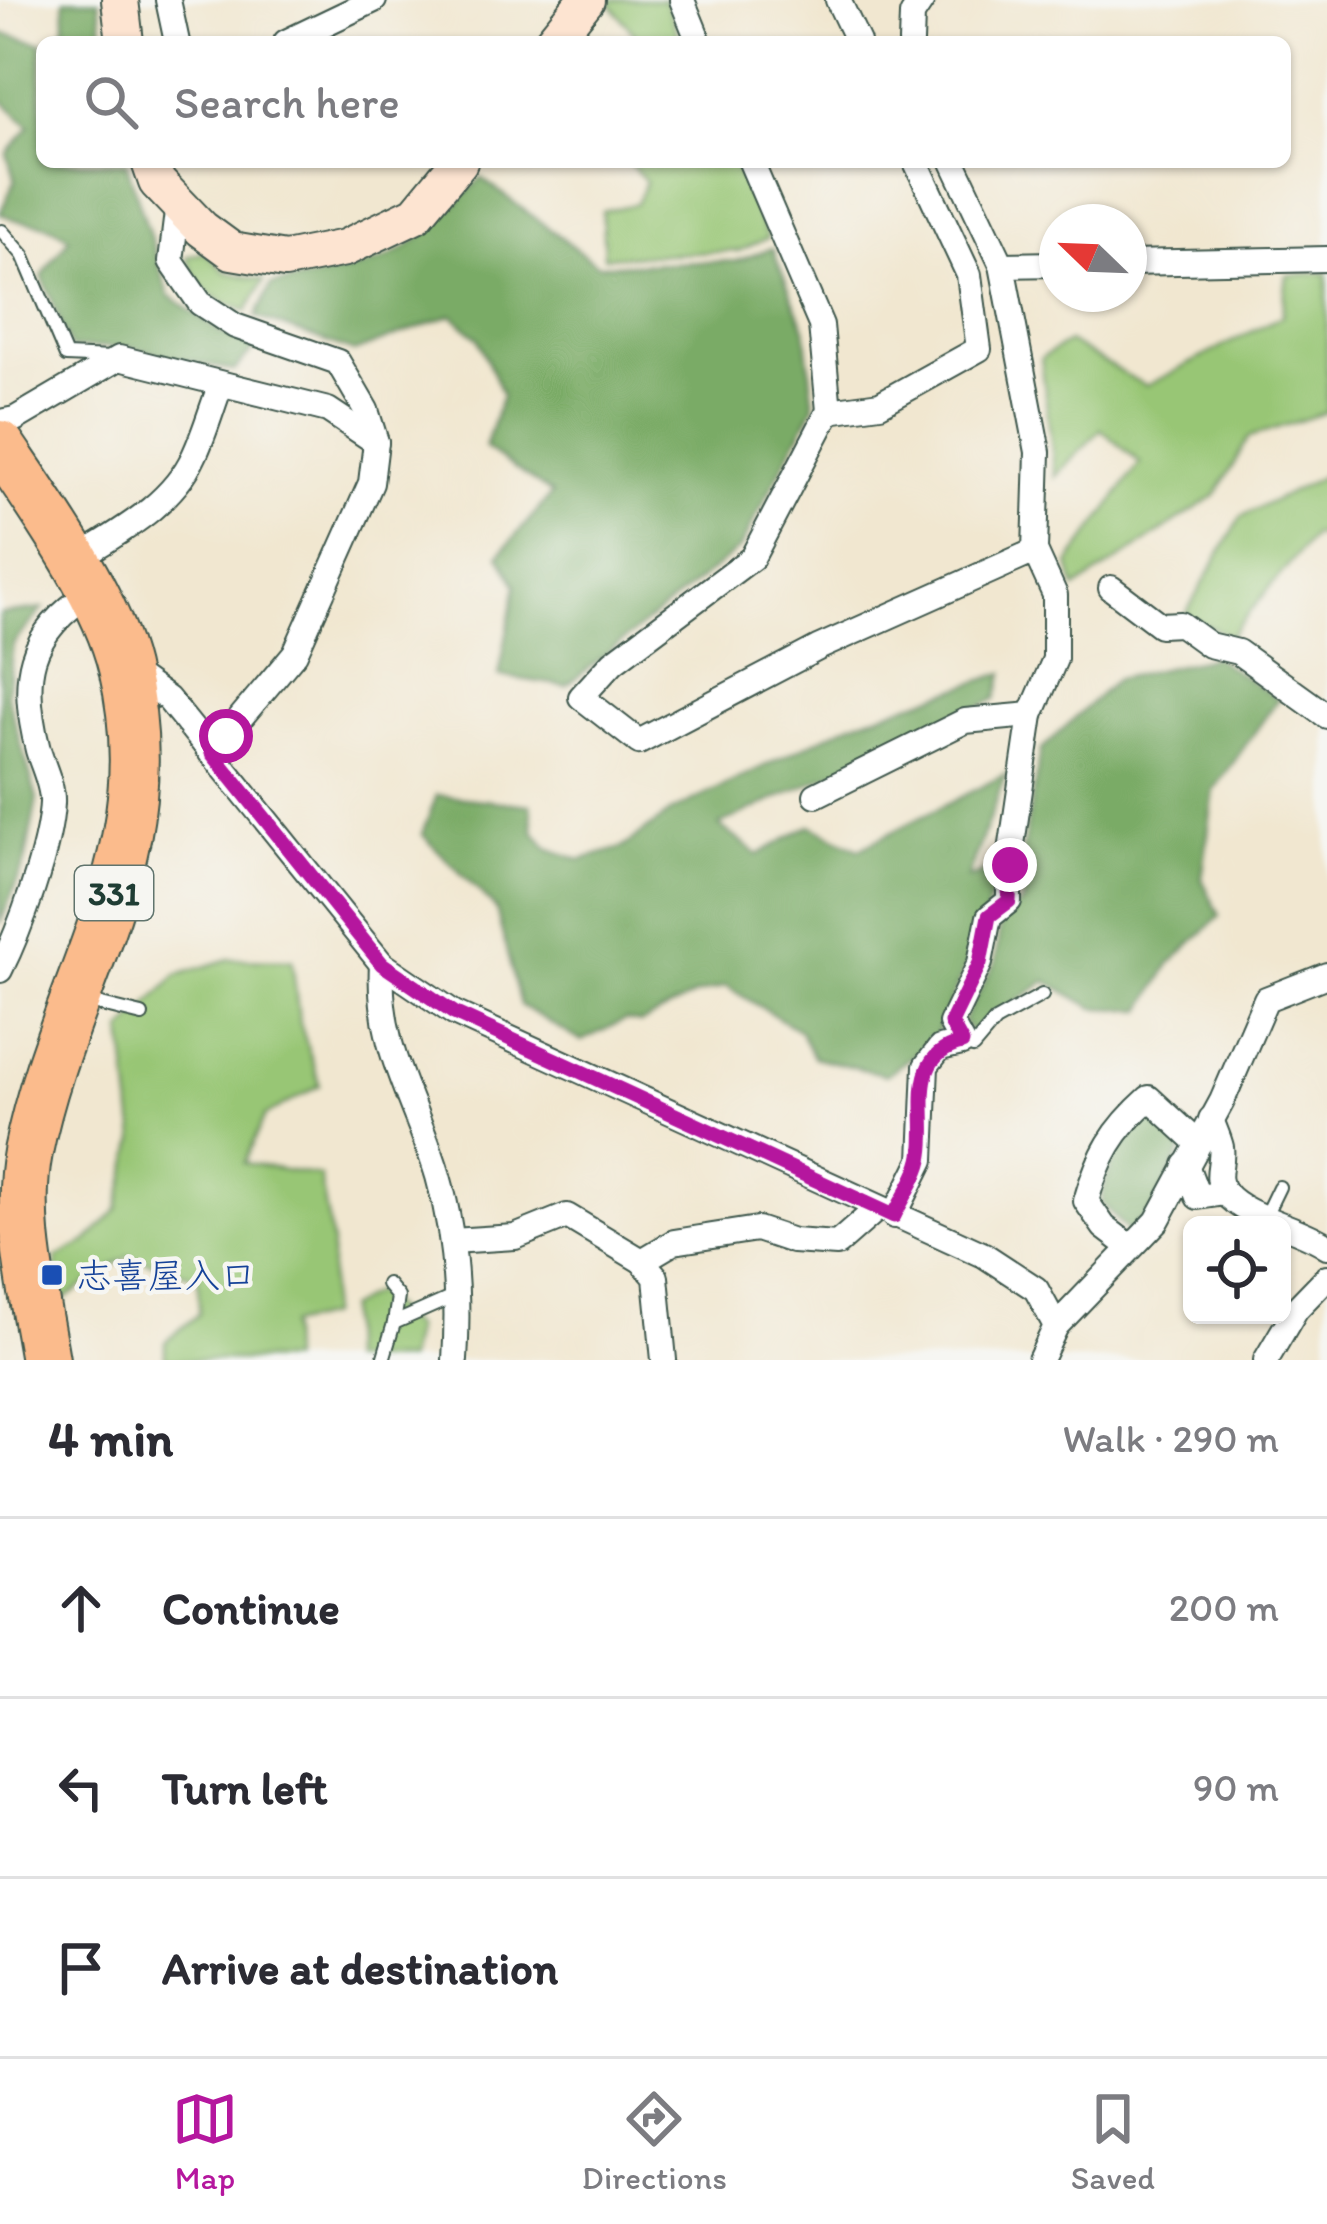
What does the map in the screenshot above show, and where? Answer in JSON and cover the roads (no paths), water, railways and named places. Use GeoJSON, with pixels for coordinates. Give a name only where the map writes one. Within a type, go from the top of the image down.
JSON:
{"type":"FeatureCollection","features":[{"type":"Feature","properties":{"kind":"highway","name":"331"},"geometry":{"type":"LineString","coordinates":[[6,465],[82,576],[111,629],[124,668],[132,744],[130,830],[107,916],[42,1097],[25,1180],[28,1258],[45,1360]]}},
{"type":"Feature","properties":{"kind":"street"},"geometry":{"type":"LineString","coordinates":[[120,0],[124,36]]}},
{"type":"Feature","properties":{"kind":"street"},"geometry":{"type":"LineString","coordinates":[[168,0],[176,36]]}},
{"type":"Feature","properties":{"kind":"street"},"geometry":{"type":"LineString","coordinates":[[299,36],[374,0]]}},
{"type":"Feature","properties":{"kind":"street"},"geometry":{"type":"LineString","coordinates":[[557,36],[586,0]]}},
{"type":"Feature","properties":{"kind":"street"},"geometry":{"type":"LineString","coordinates":[[682,0],[697,36]]}},
{"type":"Feature","properties":{"kind":"street"},"geometry":{"type":"LineString","coordinates":[[838,0],[856,36]]}},
{"type":"Feature","properties":{"kind":"street"},"geometry":{"type":"LineString","coordinates":[[911,36],[912,15],[922,0]]}},
{"type":"Feature","properties":{"kind":"street"},"geometry":{"type":"LineString","coordinates":[[152,168],[157,182],[178,204],[232,251],[285,260],[345,248],[416,214],[454,168]]}},
{"type":"Feature","properties":{"kind":"street"},"geometry":{"type":"LineString","coordinates":[[754,168],[821,325],[829,411],[752,558],[613,662],[581,697],[639,742],[820,646],[1035,551]]}},
{"type":"Feature","properties":{"kind":"street"},"geometry":{"type":"LineString","coordinates":[[829,411],[880,404],[979,349],[969,275],[919,168]]}},
{"type":"Feature","properties":{"kind":"street"},"geometry":{"type":"LineString","coordinates":[[642,1261],[674,1242],[757,1228],[793,1241],[836,1244],[886,1212],[922,1160],[926,1066],[940,1048],[962,1043],[951,1023],[980,963],[989,916],[1009,901],[1031,716],[1054,659],[1055,596],[1035,551],[1038,452],[1002,265],[956,168]]}},
{"type":"Feature","properties":{"kind":"street"},"geometry":{"type":"LineString","coordinates":[[178,204],[171,261],[200,303],[235,326],[338,362],[366,410],[376,442],[370,483],[296,653],[212,753]]}},
{"type":"Feature","properties":{"kind":"street"},"geometry":{"type":"LineString","coordinates":[[1147,262],[1327,259]]}},
{"type":"Feature","properties":{"kind":"street"},"geometry":{"type":"LineString","coordinates":[[1002,265],[1039,264]]}},
{"type":"Feature","properties":{"kind":"street"},"geometry":{"type":"LineString","coordinates":[[0,422],[16,418],[119,358],[328,410],[376,442]]}},
{"type":"Feature","properties":{"kind":"street"},"geometry":{"type":"LineString","coordinates":[[0,970],[33,881],[53,799],[29,706],[30,670],[39,642],[82,576],[169,492],[193,459],[221,384]]}},
{"type":"Feature","properties":{"kind":"street"},"geometry":{"type":"LineString","coordinates":[[1111,588],[1160,625],[1180,623],[1209,644],[1238,652],[1327,716]]}},
{"type":"Feature","properties":{"kind":"street"},"geometry":{"type":"LineString","coordinates":[[124,668],[168,699],[382,964],[454,1013],[984,1255],[1036,1289],[1056,1326]]}},
{"type":"Feature","properties":{"kind":"street"},"geometry":{"type":"LineString","coordinates":[[816,795],[965,721],[1031,716]]}},
{"type":"Feature","properties":{"kind":"street"},"geometry":{"type":"LineString","coordinates":[[382,964],[380,998],[393,1063],[438,1177],[452,1241],[455,1360]]}},
{"type":"Feature","properties":{"kind":"street"},"geometry":{"type":"LineString","coordinates":[[1040,1360],[1056,1326],[1157,1221],[1266,999],[1326,976]]}},
{"type":"Feature","properties":{"kind":"street"},"geometry":{"type":"LineString","coordinates":[[1130,1246],[1104,1227],[1086,1201],[1095,1167],[1119,1125],[1149,1098],[1192,1153],[1198,1197],[1225,1192]]}},
{"type":"Feature","properties":{"kind":"street"},"geometry":{"type":"LineString","coordinates":[[1211,1119],[1222,1150],[1217,1172],[1225,1192],[1258,1216]]}},
{"type":"Feature","properties":{"kind":"street"},"geometry":{"type":"LineString","coordinates":[[452,1241],[515,1237],[567,1216],[642,1261],[656,1277],[664,1360]]}},
{"type":"Feature","properties":{"kind":"street"},"geometry":{"type":"LineString","coordinates":[[1291,1228],[1327,1246]]}},
{"type":"Feature","properties":{"kind":"street"},"geometry":{"type":"LineString","coordinates":[[1266,1360],[1296,1309],[1327,1277]]}},
{"type":"Feature","properties":{"kind":"lane"},"geometry":{"type":"LineString","coordinates":[[2,231],[23,255],[66,356],[119,358]]}},
{"type":"Feature","properties":{"kind":"lane"},"geometry":{"type":"LineString","coordinates":[[962,1043],[973,1047],[995,1021],[1042,994]]}},
{"type":"Feature","properties":{"kind":"lane"},"geometry":{"type":"LineString","coordinates":[[78,1000],[142,1016]]}},
{"type":"Feature","properties":{"kind":"lane"},"geometry":{"type":"LineString","coordinates":[[1265,1216],[1279,1187]]}},
{"type":"Feature","properties":{"kind":"lane"},"geometry":{"type":"LineString","coordinates":[[382,1360],[398,1297],[387,1284]]}},
{"type":"Feature","properties":{"kind":"lane"},"geometry":{"type":"LineString","coordinates":[[394,1322],[456,1296]]}},
{"type":"Feature","properties":{"kind":"place","name":"志喜屋入口"},"geometry":{"type":"Point","coordinates":[52,1275]}}]}
